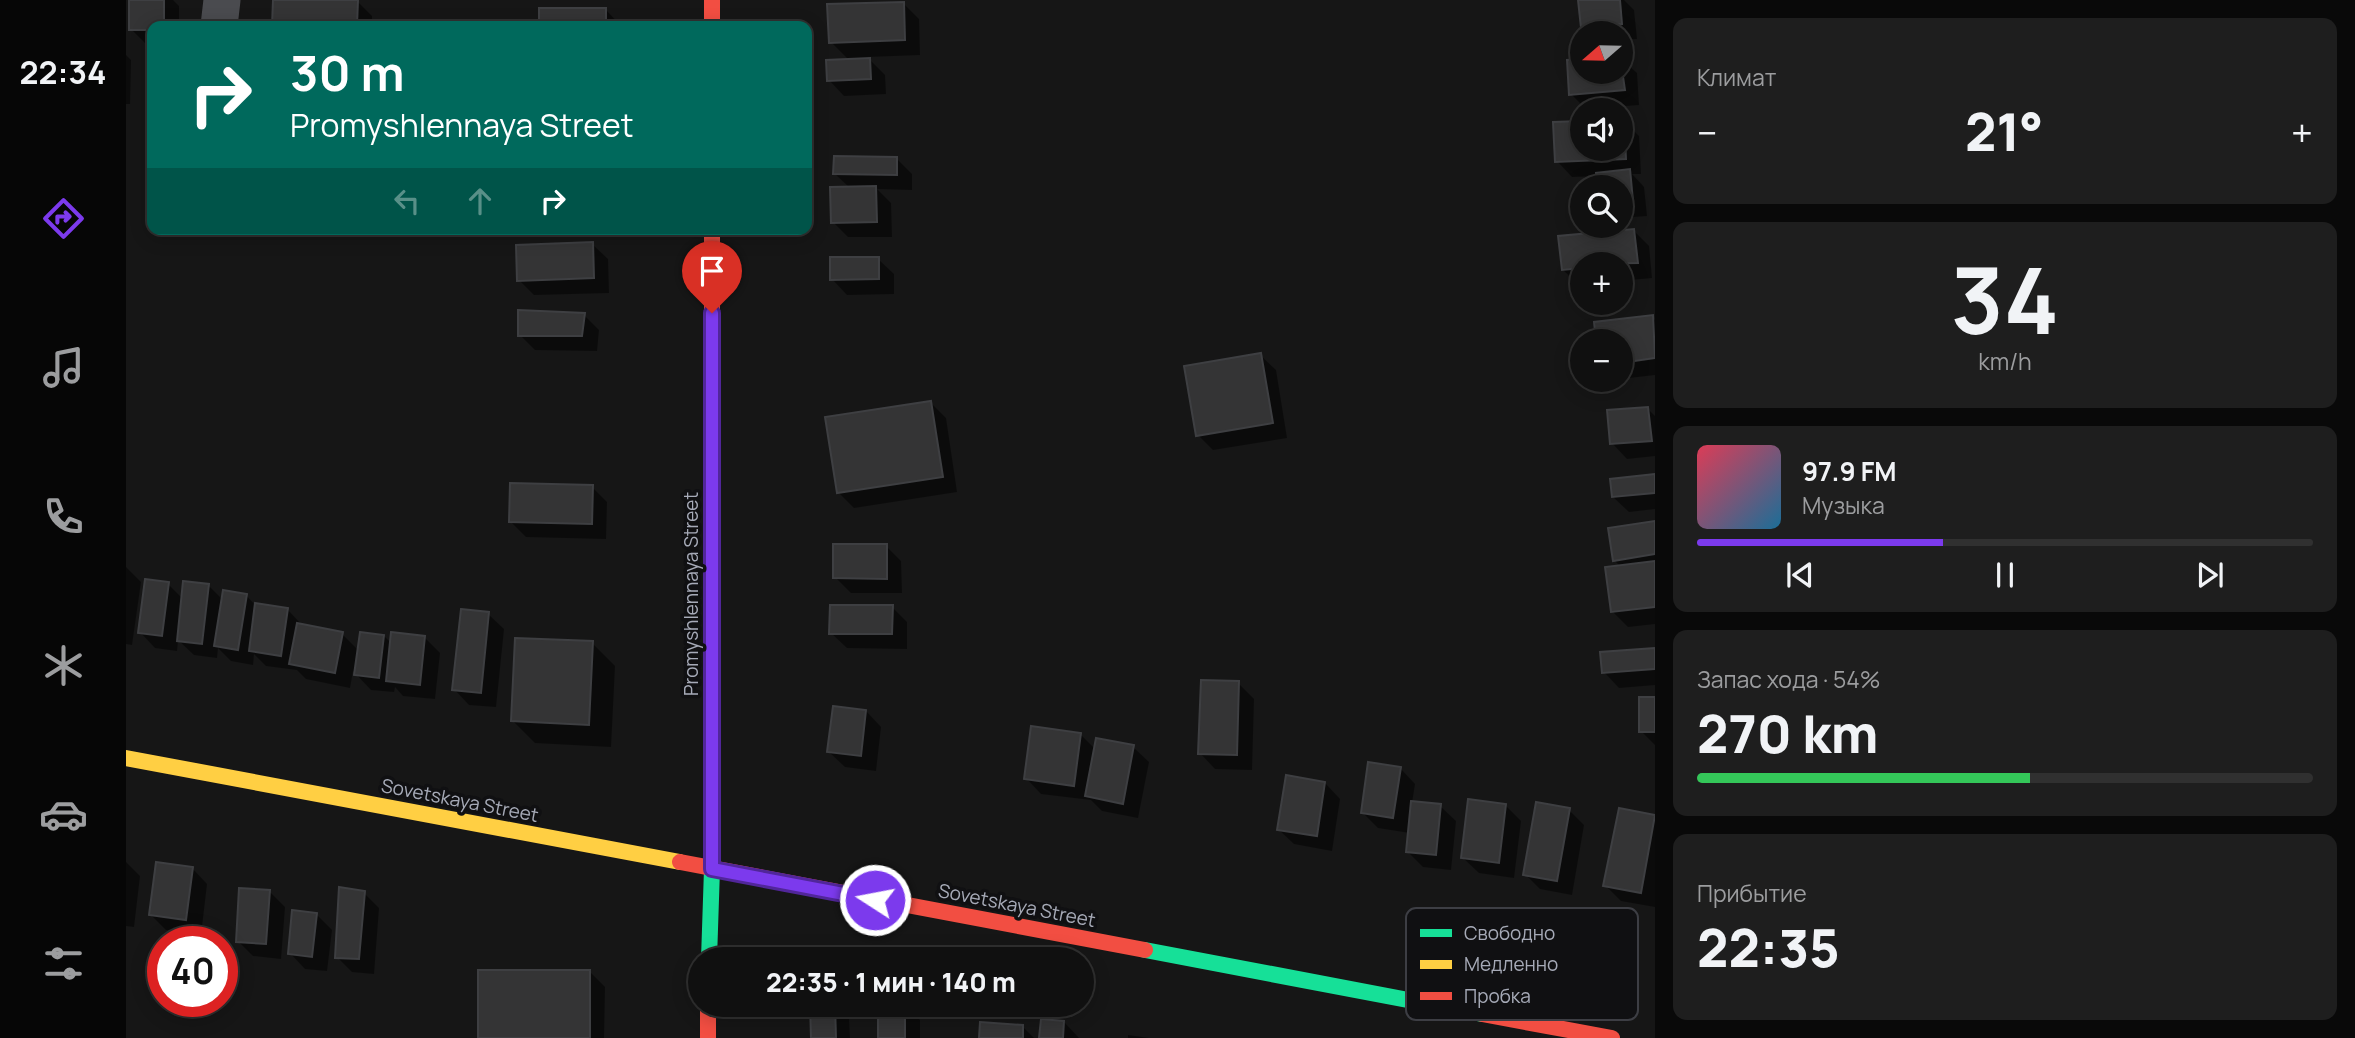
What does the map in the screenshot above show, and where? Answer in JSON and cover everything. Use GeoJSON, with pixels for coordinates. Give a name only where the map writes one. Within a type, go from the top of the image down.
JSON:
{"type":"FeatureCollection","features":[{"type":"Feature","properties":{"kind":"street"},"geometry":{"type":"LineString","coordinates":[[220,21],[222,0]]}},
{"type":"Feature","properties":{"kind":"street"},"geometry":{"type":"LineString","coordinates":[[712,0],[712,21]]}},
{"type":"Feature","properties":{"kind":"street","name":"Promyshlennaya Street"},"geometry":{"type":"LineString","coordinates":[[709,947],[712,869],[712,235]]}},
{"type":"Feature","properties":{"kind":"street","name":"Sovetskaya Street"},"geometry":{"type":"LineString","coordinates":[[126,758],[1406,999]]}},
{"type":"Feature","properties":{"kind":"street"},"geometry":{"type":"LineString","coordinates":[[708,1017],[708,1038]]}},
{"type":"Feature","properties":{"kind":"street","name":"Sovetskaya Street"},"geometry":{"type":"LineString","coordinates":[[1516,1020],[1612,1038]]}},
{"type":"Feature","properties":{"kind":"building"},"geometry":{"type":"Polygon","coordinates":[[[129,0],[164,0],[164,21],[147,21],[147,30],[129,30],[129,0]]]}},
{"type":"Feature","properties":{"kind":"building"},"geometry":{"type":"Polygon","coordinates":[[[273,0],[358,0],[357,21],[272,21],[273,0]]]}},
{"type":"Feature","properties":{"kind":"building"},"geometry":{"type":"Polygon","coordinates":[[[1578,0],[1620,0],[1622,21],[1580,21],[1578,0]]]}},
{"type":"Feature","properties":{"kind":"building"},"geometry":{"type":"Polygon","coordinates":[[[904,2],[905,40],[829,43],[827,4],[904,2]]]}},
{"type":"Feature","properties":{"kind":"building"},"geometry":{"type":"Polygon","coordinates":[[[539,8],[606,8],[606,21],[539,21],[539,8]]]}},
{"type":"Feature","properties":{"kind":"building"},"geometry":{"type":"Polygon","coordinates":[[[870,58],[871,79],[827,81],[826,60],[870,58]]]}},
{"type":"Feature","properties":{"kind":"building"},"geometry":{"type":"Polygon","coordinates":[[[1567,60],[1570,60],[1570,84],[1624,84],[1625,90],[1569,95],[1567,60]]]}},
{"type":"Feature","properties":{"kind":"building"},"geometry":{"type":"Polygon","coordinates":[[[1570,121],[1570,161],[1579,161],[1555,162],[1553,122],[1570,121]]]}},
{"type":"Feature","properties":{"kind":"building"},"geometry":{"type":"Polygon","coordinates":[[[834,156],[897,157],[897,175],[833,174],[834,156]]]}},
{"type":"Feature","properties":{"kind":"building"},"geometry":{"type":"Polygon","coordinates":[[[1630,169],[1631,175],[1596,175],[1630,169]]]}},
{"type":"Feature","properties":{"kind":"building"},"geometry":{"type":"Polygon","coordinates":[[[876,186],[877,222],[831,223],[830,187],[876,186]]]}},
{"type":"Feature","properties":{"kind":"building"},"geometry":{"type":"Polygon","coordinates":[[[1633,229],[1638,263],[1633,263],[1633,252],[1570,252],[1570,269],[1562,270],[1558,236],[1633,238],[1633,229]]]}},
{"type":"Feature","properties":{"kind":"building"},"geometry":{"type":"Polygon","coordinates":[[[593,242],[594,278],[517,281],[516,245],[593,242]]]}},
{"type":"Feature","properties":{"kind":"building"},"geometry":{"type":"Polygon","coordinates":[[[830,257],[879,257],[879,279],[830,280],[830,257]]]}},
{"type":"Feature","properties":{"kind":"building"},"geometry":{"type":"Polygon","coordinates":[[[518,310],[585,313],[582,336],[518,336],[518,310]]]}},
{"type":"Feature","properties":{"kind":"building"},"geometry":{"type":"Polygon","coordinates":[[[1653,315],[1655,358],[1633,361],[1633,329],[1595,329],[1594,322],[1653,315]]]}},
{"type":"Feature","properties":{"kind":"building"},"geometry":{"type":"Polygon","coordinates":[[[1261,353],[1273,423],[1196,436],[1184,366],[1261,353]]]}},
{"type":"Feature","properties":{"kind":"building"},"geometry":{"type":"Polygon","coordinates":[[[931,401],[943,477],[837,493],[825,417],[931,401]]]}},
{"type":"Feature","properties":{"kind":"building"},"geometry":{"type":"Polygon","coordinates":[[[1648,407],[1652,441],[1610,444],[1607,410],[1648,407]]]}},
{"type":"Feature","properties":{"kind":"building"},"geometry":{"type":"Polygon","coordinates":[[[1655,474],[1655,493],[1612,497],[1610,479],[1655,474]]]}},
{"type":"Feature","properties":{"kind":"building"},"geometry":{"type":"Polygon","coordinates":[[[510,483],[593,485],[592,524],[509,522],[510,483]]]}},
{"type":"Feature","properties":{"kind":"building"},"geometry":{"type":"Polygon","coordinates":[[[1655,521],[1655,554],[1613,561],[1608,528],[1655,521]]]}},
{"type":"Feature","properties":{"kind":"building"},"geometry":{"type":"Polygon","coordinates":[[[833,544],[887,544],[887,579],[833,578],[833,544]]]}},
{"type":"Feature","properties":{"kind":"building"},"geometry":{"type":"Polygon","coordinates":[[[1655,561],[1655,607],[1611,612],[1605,567],[1655,561]]]}},
{"type":"Feature","properties":{"kind":"building"},"geometry":{"type":"Polygon","coordinates":[[[145,579],[169,582],[162,636],[138,633],[145,579]]]}},
{"type":"Feature","properties":{"kind":"building"},"geometry":{"type":"Polygon","coordinates":[[[183,581],[209,584],[202,644],[177,641],[183,581]]]}},
{"type":"Feature","properties":{"kind":"building"},"geometry":{"type":"Polygon","coordinates":[[[223,590],[247,594],[238,650],[214,646],[223,590]]]}},
{"type":"Feature","properties":{"kind":"building"},"geometry":{"type":"Polygon","coordinates":[[[255,603],[288,608],[281,656],[249,651],[255,603]]]}},
{"type":"Feature","properties":{"kind":"building"},"geometry":{"type":"Polygon","coordinates":[[[830,605],[893,605],[892,634],[829,634],[830,605]]]}},
{"type":"Feature","properties":{"kind":"building"},"geometry":{"type":"Polygon","coordinates":[[[461,609],[489,612],[481,693],[452,690],[461,609]]]}},
{"type":"Feature","properties":{"kind":"building"},"geometry":{"type":"Polygon","coordinates":[[[297,623],[343,632],[335,673],[289,664],[297,623]]]}},
{"type":"Feature","properties":{"kind":"building"},"geometry":{"type":"Polygon","coordinates":[[[360,632],[384,635],[379,678],[354,675],[360,632]]]}},
{"type":"Feature","properties":{"kind":"building"},"geometry":{"type":"Polygon","coordinates":[[[391,632],[425,636],[420,685],[386,681],[391,632]]]}},
{"type":"Feature","properties":{"kind":"building"},"geometry":{"type":"Polygon","coordinates":[[[515,638],[593,641],[589,725],[511,721],[515,638]]]}},
{"type":"Feature","properties":{"kind":"building"},"geometry":{"type":"Polygon","coordinates":[[[1655,648],[1655,669],[1602,673],[1600,652],[1655,648]]]}},
{"type":"Feature","properties":{"kind":"building"},"geometry":{"type":"Polygon","coordinates":[[[1201,680],[1239,681],[1237,755],[1198,754],[1201,680]]]}},
{"type":"Feature","properties":{"kind":"building"},"geometry":{"type":"Polygon","coordinates":[[[1639,697],[1655,697],[1655,732],[1639,732],[1639,697]]]}},
{"type":"Feature","properties":{"kind":"building"},"geometry":{"type":"Polygon","coordinates":[[[833,706],[866,710],[861,756],[827,752],[833,706]]]}},
{"type":"Feature","properties":{"kind":"building"},"geometry":{"type":"Polygon","coordinates":[[[1031,726],[1081,733],[1074,786],[1024,779],[1031,726]]]}},
{"type":"Feature","properties":{"kind":"building"},"geometry":{"type":"Polygon","coordinates":[[[1096,738],[1134,745],[1123,804],[1085,796],[1096,738]]]}},
{"type":"Feature","properties":{"kind":"building"},"geometry":{"type":"Polygon","coordinates":[[[1368,762],[1401,767],[1393,818],[1361,813],[1368,762]]]}},
{"type":"Feature","properties":{"kind":"building"},"geometry":{"type":"Polygon","coordinates":[[[1286,775],[1325,782],[1317,836],[1277,830],[1286,775]]]}},
{"type":"Feature","properties":{"kind":"building"},"geometry":{"type":"Polygon","coordinates":[[[1468,799],[1506,804],[1499,863],[1461,858],[1468,799]]]}},
{"type":"Feature","properties":{"kind":"building"},"geometry":{"type":"Polygon","coordinates":[[[1411,801],[1441,804],[1436,855],[1406,852],[1411,801]]]}},
{"type":"Feature","properties":{"kind":"building"},"geometry":{"type":"Polygon","coordinates":[[[1536,802],[1570,808],[1557,881],[1523,875],[1536,802]]]}},
{"type":"Feature","properties":{"kind":"building"},"geometry":{"type":"Polygon","coordinates":[[[1619,808],[1655,815],[1641,893],[1603,886],[1619,808]]]}},
{"type":"Feature","properties":{"kind":"building"},"geometry":{"type":"Polygon","coordinates":[[[156,862],[193,867],[186,920],[149,915],[156,862]]]}},
{"type":"Feature","properties":{"kind":"building"},"geometry":{"type":"Polygon","coordinates":[[[339,887],[365,891],[359,959],[335,958],[339,887]]]}},
{"type":"Feature","properties":{"kind":"building"},"geometry":{"type":"Polygon","coordinates":[[[239,888],[270,890],[266,944],[238,942],[239,888]]]}},
{"type":"Feature","properties":{"kind":"building"},"geometry":{"type":"Polygon","coordinates":[[[292,910],[317,913],[312,957],[288,954],[292,910]]]}},
{"type":"Feature","properties":{"kind":"building"},"geometry":{"type":"Polygon","coordinates":[[[478,970],[590,970],[590,1038],[478,1038],[478,970]]]}},
{"type":"Feature","properties":{"kind":"building"},"geometry":{"type":"Polygon","coordinates":[[[810,1017],[835,1017],[836,1038],[811,1038],[810,1017]]]}},
{"type":"Feature","properties":{"kind":"building"},"geometry":{"type":"Polygon","coordinates":[[[878,1017],[905,1017],[905,1038],[878,1038],[878,1017]]]}},
{"type":"Feature","properties":{"kind":"building"},"geometry":{"type":"Polygon","coordinates":[[[1041,1019],[1064,1021],[1063,1038],[1039,1038],[1041,1019]]]}},
{"type":"Feature","properties":{"kind":"building"},"geometry":{"type":"Polygon","coordinates":[[[980,1022],[1023,1025],[1023,1038],[979,1038],[980,1022]]]}},
{"type":"Feature","properties":{"kind":"traffic: fast"},"geometry":{"type":"LineString","coordinates":[[709,947],[712,869],[712,426]]}},
{"type":"Feature","properties":{"kind":"traffic: fast"},"geometry":{"type":"LineString","coordinates":[[1145,950],[1406,1000]]}},
{"type":"Feature","properties":{"kind":"traffic: slow"},"geometry":{"type":"LineString","coordinates":[[126,758],[680,862]]}},
{"type":"Feature","properties":{"kind":"traffic: jam"},"geometry":{"type":"LineString","coordinates":[[712,0],[712,21]]}},
{"type":"Feature","properties":{"kind":"traffic: jam"},"geometry":{"type":"LineString","coordinates":[[712,235],[712,426]]}},
{"type":"Feature","properties":{"kind":"traffic: jam"},"geometry":{"type":"LineString","coordinates":[[680,862],[1145,950]]}},
{"type":"Feature","properties":{"kind":"traffic: jam"},"geometry":{"type":"LineString","coordinates":[[708,1017],[708,1038]]}},
{"type":"Feature","properties":{"kind":"traffic: jam"},"geometry":{"type":"LineString","coordinates":[[1514,1020],[1612,1038]]}},
{"type":"Feature","properties":{"kind":"route"},"geometry":{"type":"LineString","coordinates":[[712,313],[712,869],[875,900]]}}]}
